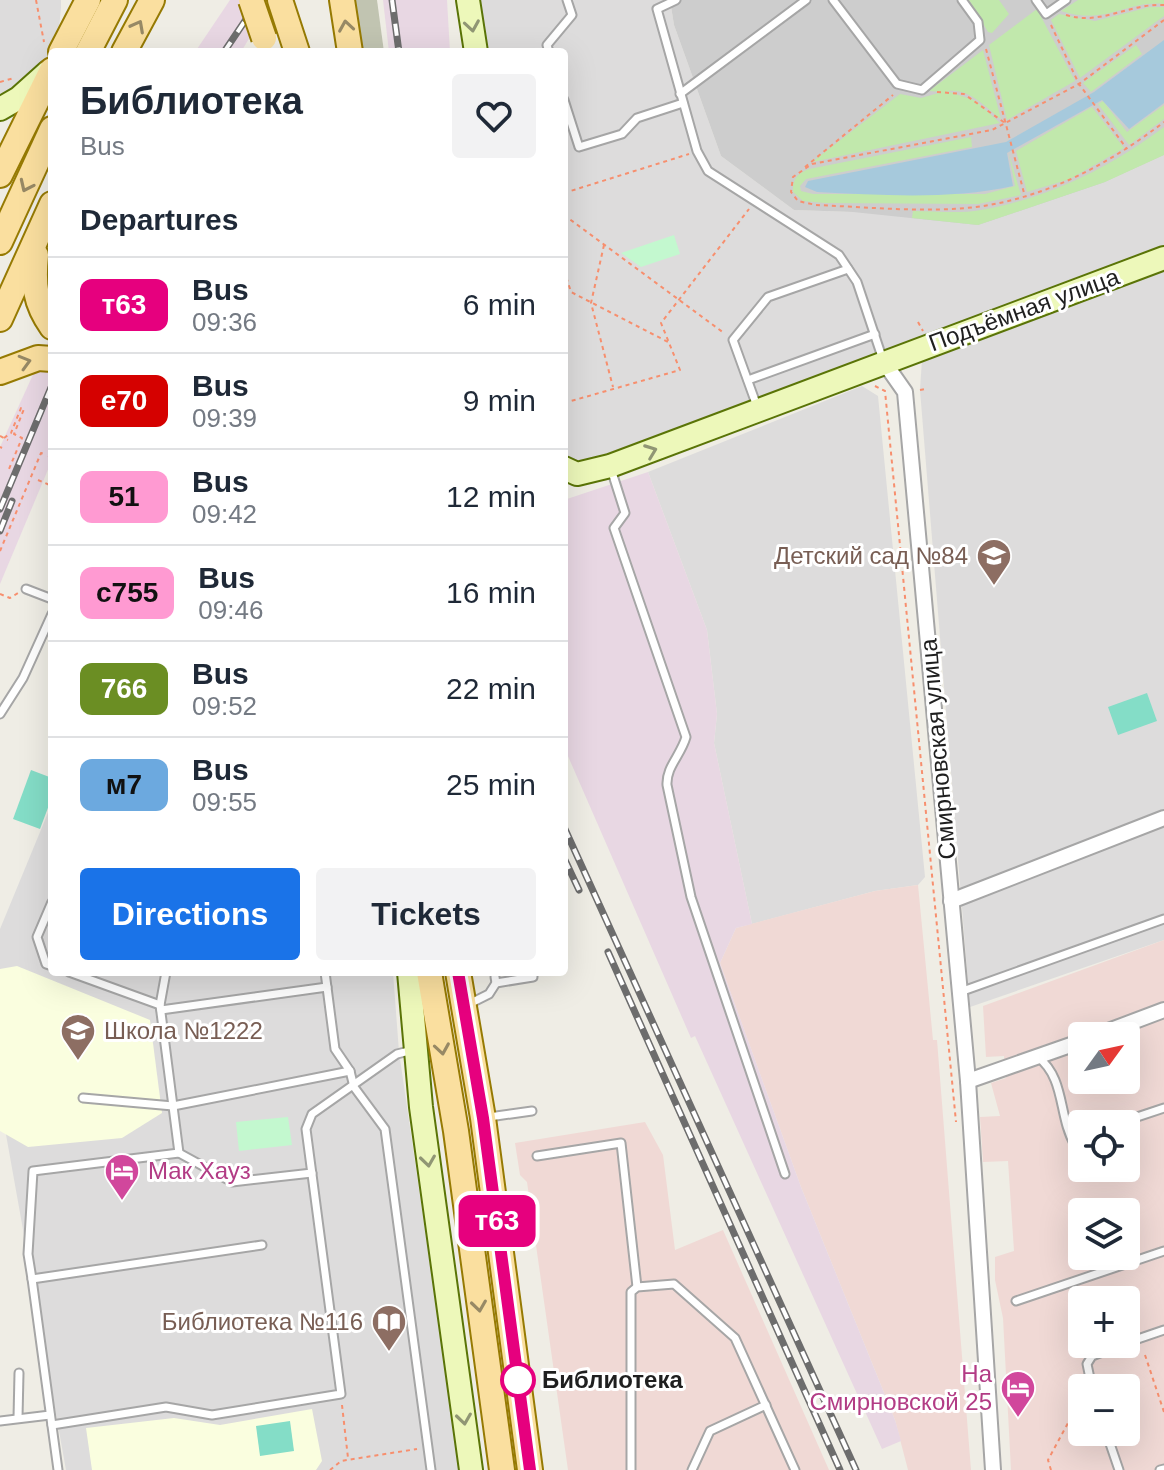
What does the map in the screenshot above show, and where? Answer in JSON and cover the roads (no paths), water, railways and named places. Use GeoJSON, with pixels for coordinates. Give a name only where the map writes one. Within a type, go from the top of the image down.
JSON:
{"type":"FeatureCollection","features":[{"type":"Feature","properties":{"kind":"main road"},"geometry":{"type":"LineString","coordinates":[[56,48],[65,0]]}},
{"type":"Feature","properties":{"kind":"main road"},"geometry":{"type":"LineString","coordinates":[[60,48],[88,0]]}},
{"type":"Feature","properties":{"kind":"main road"},"geometry":{"type":"LineString","coordinates":[[90,48],[115,0]]}},
{"type":"Feature","properties":{"kind":"main road"},"geometry":{"type":"LineString","coordinates":[[126,48],[152,0]]}},
{"type":"Feature","properties":{"kind":"main road"},"geometry":{"type":"LineString","coordinates":[[251,0],[266,45]]}},
{"type":"Feature","properties":{"kind":"main road"},"geometry":{"type":"LineString","coordinates":[[342,0],[349,48]]}},
{"type":"Feature","properties":{"kind":"main road"},"geometry":{"type":"LineString","coordinates":[[281,4],[296,48]]}},
{"type":"Feature","properties":{"kind":"main road"},"geometry":{"type":"LineString","coordinates":[[0,175],[48,72]]}},
{"type":"Feature","properties":{"kind":"main road"},"geometry":{"type":"LineString","coordinates":[[0,242],[48,138]]}},
{"type":"Feature","properties":{"kind":"main road"},"geometry":{"type":"LineString","coordinates":[[0,319],[48,213]]}},
{"type":"Feature","properties":{"kind":"main road"},"geometry":{"type":"LineString","coordinates":[[38,235],[33,283],[39,308],[48,321]]}},
{"type":"Feature","properties":{"kind":"main road"},"geometry":{"type":"LineString","coordinates":[[0,372],[38,358],[48,359]]}},
{"type":"Feature","properties":{"kind":"main road"},"geometry":{"type":"LineString","coordinates":[[430,976],[456,1131],[502,1470]]}},
{"type":"Feature","properties":{"kind":"main road"},"geometry":{"type":"LineString","coordinates":[[459,976],[483,1118],[530,1470]]}},
{"type":"Feature","properties":{"kind":"street"},"geometry":{"type":"LineString","coordinates":[[468,0],[475,48]]}},
{"type":"Feature","properties":{"kind":"street"},"geometry":{"type":"LineString","coordinates":[[0,109],[19,98],[48,66]]}},
{"type":"Feature","properties":{"kind":"street","name":"Подъёмная улица"},"geometry":{"type":"LineString","coordinates":[[878,371],[1164,258]]}},
{"type":"Feature","properties":{"kind":"street"},"geometry":{"type":"LineString","coordinates":[[570,471],[610,466],[878,371]]}},
{"type":"Feature","properties":{"kind":"street","name":"Смирновская улица"},"geometry":{"type":"LineString","coordinates":[[878,371],[905,392],[968,1081],[993,1470]]}},
{"type":"Feature","properties":{"kind":"street"},"geometry":{"type":"LineString","coordinates":[[951,901],[1164,818]]}},
{"type":"Feature","properties":{"kind":"street"},"geometry":{"type":"LineString","coordinates":[[409,976],[416,1049],[471,1470]]}},
{"type":"Feature","properties":{"kind":"street"},"geometry":{"type":"LineString","coordinates":[[1132,1022],[1164,1010]]}},
{"type":"Feature","properties":{"kind":"street"},"geometry":{"type":"LineString","coordinates":[[968,1081],[1068,1046]]}},
{"type":"Feature","properties":{"kind":"lane"},"geometry":{"type":"LineString","coordinates":[[548,48],[547,45],[572,15],[567,0]]}},
{"type":"Feature","properties":{"kind":"lane"},"geometry":{"type":"LineString","coordinates":[[654,0],[697,151],[708,171],[839,255],[857,282],[875,334],[878,371]]}},
{"type":"Feature","properties":{"kind":"lane"},"geometry":{"type":"LineString","coordinates":[[657,9],[676,0]]}},
{"type":"Feature","properties":{"kind":"lane"},"geometry":{"type":"LineString","coordinates":[[680,94],[806,0]]}},
{"type":"Feature","properties":{"kind":"lane"},"geometry":{"type":"LineString","coordinates":[[833,0],[897,84],[922,90],[980,40],[978,22],[962,0]]}},
{"type":"Feature","properties":{"kind":"lane"},"geometry":{"type":"LineString","coordinates":[[1036,0],[1046,14],[1066,0]]}},
{"type":"Feature","properties":{"kind":"lane"},"geometry":{"type":"LineString","coordinates":[[568,113],[579,147],[622,134],[637,118],[683,103]]}},
{"type":"Feature","properties":{"kind":"lane"},"geometry":{"type":"LineString","coordinates":[[759,411],[733,340],[768,297],[848,269]]}},
{"type":"Feature","properties":{"kind":"lane"},"geometry":{"type":"LineString","coordinates":[[748,380],[875,334]]}},
{"type":"Feature","properties":{"kind":"lane"},"geometry":{"type":"LineString","coordinates":[[610,466],[625,513],[614,528],[686,737],[682,753],[666,773],[691,897],[785,1174]]}},
{"type":"Feature","properties":{"kind":"lane"},"geometry":{"type":"LineString","coordinates":[[26,589],[48,597]]}},
{"type":"Feature","properties":{"kind":"lane"},"geometry":{"type":"LineString","coordinates":[[0,714],[23,678],[48,623]]}},
{"type":"Feature","properties":{"kind":"lane"},"geometry":{"type":"LineString","coordinates":[[48,911],[37,937],[48,965]]}},
{"type":"Feature","properties":{"kind":"lane"},"geometry":{"type":"LineString","coordinates":[[960,992],[1164,919]]}},
{"type":"Feature","properties":{"kind":"lane"},"geometry":{"type":"LineString","coordinates":[[80,976],[161,1007],[327,987]]}},
{"type":"Feature","properties":{"kind":"lane"},"geometry":{"type":"LineString","coordinates":[[97,982],[99,976]]}},
{"type":"Feature","properties":{"kind":"lane"},"geometry":{"type":"LineString","coordinates":[[165,976],[161,1007],[179,1153]]}},
{"type":"Feature","properties":{"kind":"lane"},"geometry":{"type":"LineString","coordinates":[[326,976],[335,1049],[350,1071],[354,1087],[385,1129],[431,1470]]}},
{"type":"Feature","properties":{"kind":"lane"},"geometry":{"type":"LineString","coordinates":[[464,1007],[489,994],[496,980],[533,976]]}},
{"type":"Feature","properties":{"kind":"lane"},"geometry":{"type":"LineString","coordinates":[[52,1425],[166,1407],[212,1415],[341,1394],[306,1129],[312,1114],[397,1054],[416,1049]]}},
{"type":"Feature","properties":{"kind":"lane"},"geometry":{"type":"LineString","coordinates":[[1038,1057],[1054,1074],[1068,1130]]}},
{"type":"Feature","properties":{"kind":"lane"},"geometry":{"type":"LineString","coordinates":[[83,1098],[173,1106],[350,1071]]}},
{"type":"Feature","properties":{"kind":"lane"},"geometry":{"type":"LineString","coordinates":[[1140,1116],[1164,1108]]}},
{"type":"Feature","properties":{"kind":"lane"},"geometry":{"type":"LineString","coordinates":[[483,1118],[532,1111]]}},
{"type":"Feature","properties":{"kind":"lane"},"geometry":{"type":"LineString","coordinates":[[537,1156],[621,1143],[637,1287]]}},
{"type":"Feature","properties":{"kind":"lane"},"geometry":{"type":"LineString","coordinates":[[58,1470],[28,1254],[33,1171],[179,1153],[232,1182],[312,1173]]}},
{"type":"Feature","properties":{"kind":"lane"},"geometry":{"type":"LineString","coordinates":[[32,1279],[262,1245]]}},
{"type":"Feature","properties":{"kind":"lane"},"geometry":{"type":"LineString","coordinates":[[1016,1301],[1164,1251]]}},
{"type":"Feature","properties":{"kind":"lane"},"geometry":{"type":"LineString","coordinates":[[631,1470],[631,1292],[637,1287],[674,1284],[735,1338],[795,1470]]}},
{"type":"Feature","properties":{"kind":"lane"},"geometry":{"type":"LineString","coordinates":[[1140,1338],[1164,1330]]}},
{"type":"Feature","properties":{"kind":"lane"},"geometry":{"type":"LineString","coordinates":[[18,1418],[19,1373]]}},
{"type":"Feature","properties":{"kind":"lane"},"geometry":{"type":"LineString","coordinates":[[692,1470],[710,1431],[766,1405]]}},
{"type":"Feature","properties":{"kind":"lane"},"geometry":{"type":"LineString","coordinates":[[0,1421],[50,1415]]}},
{"type":"Feature","properties":{"kind":"lane"},"geometry":{"type":"LineString","coordinates":[[1111,1446],[1119,1470]]}},
{"type":"Feature","properties":{"kind":"water"},"geometry":{"type":"Polygon","coordinates":[[[1164,40],[1164,103],[1129,129],[1102,100],[1007,153],[1013,186],[965,193],[915,195],[817,192],[805,187],[808,181],[1006,142],[1094,92],[1164,40]]]}},
{"type":"Feature","properties":{"kind":"railway"},"geometry":{"type":"LineString","coordinates":[[227,48],[259,0]]}},
{"type":"Feature","properties":{"kind":"railway"},"geometry":{"type":"LineString","coordinates":[[392,0],[398,48]]}},
{"type":"Feature","properties":{"kind":"railway"},"geometry":{"type":"LineString","coordinates":[[0,509],[48,395]]}},
{"type":"Feature","properties":{"kind":"railway"},"geometry":{"type":"LineString","coordinates":[[0,531],[12,501]]}},
{"type":"Feature","properties":{"kind":"railway"},"geometry":{"type":"LineString","coordinates":[[568,836],[856,1470]]}},
{"type":"Feature","properties":{"kind":"railway"},"geometry":{"type":"LineString","coordinates":[[568,867],[579,890]]}},
{"type":"Feature","properties":{"kind":"railway"},"geometry":{"type":"LineString","coordinates":[[608,952],[840,1470]]}},
{"type":"Feature","properties":{"kind":"place","name":"Детский сад №84"},"geometry":{"type":"Point","coordinates":[994,587]}},
{"type":"Feature","properties":{"kind":"place","name":"Школа №1222"},"geometry":{"type":"Point","coordinates":[78,1062]}},
{"type":"Feature","properties":{"kind":"place","name":"Мак Хауз"},"geometry":{"type":"Point","coordinates":[122,1202]}},
{"type":"Feature","properties":{"kind":"place","name":"Библиотека №116"},"geometry":{"type":"Point","coordinates":[389,1353]}},
{"type":"Feature","properties":{"kind":"place","name":"Библиотека"},"geometry":{"type":"Point","coordinates":[518,1380]}},
{"type":"Feature","properties":{"kind":"place","name":"На Смирновской 25"},"geometry":{"type":"Point","coordinates":[1018,1419]}}]}
